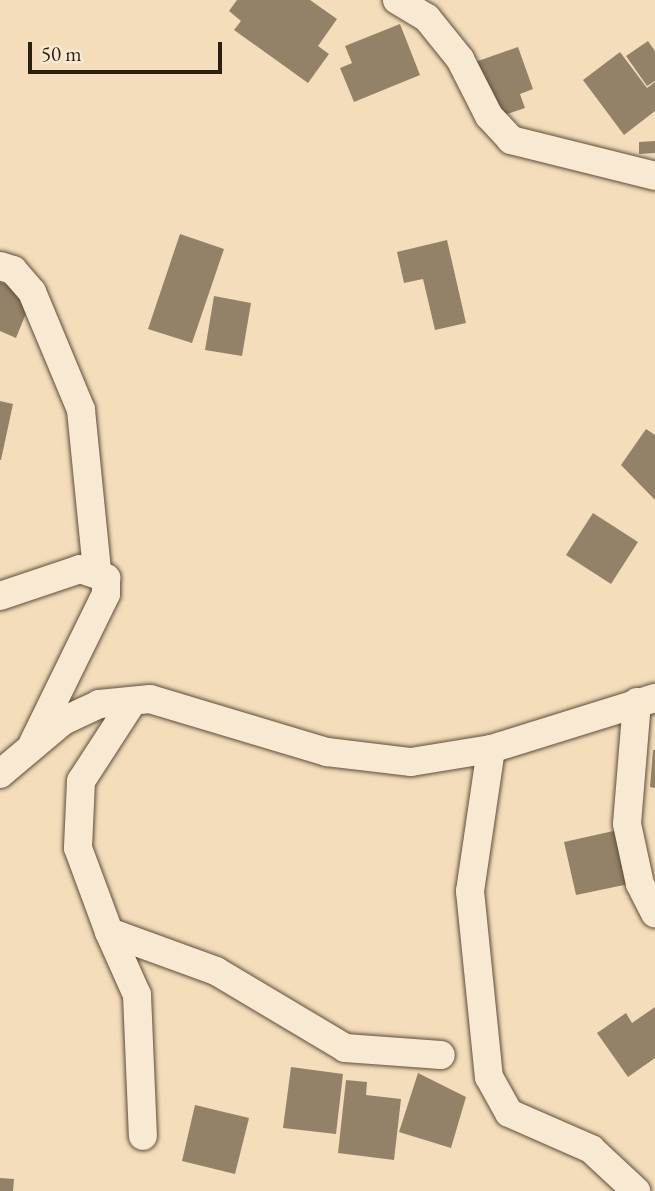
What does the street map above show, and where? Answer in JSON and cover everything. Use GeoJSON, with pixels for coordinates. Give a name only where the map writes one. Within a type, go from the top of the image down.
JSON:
{"type":"FeatureCollection","features":[{"type":"Feature","properties":{"kind":"street"},"geometry":{"type":"LineString","coordinates":[[397,0],[427,18],[460,59],[489,116],[510,139],[655,176]]}},
{"type":"Feature","properties":{"kind":"street"},"geometry":{"type":"LineString","coordinates":[[0,266],[13,270],[32,292],[80,410],[97,570]]}},
{"type":"Feature","properties":{"kind":"street"},"geometry":{"type":"LineString","coordinates":[[0,596],[80,569],[97,570],[106,578],[106,594],[30,748]]}},
{"type":"Feature","properties":{"kind":"street"},"geometry":{"type":"LineString","coordinates":[[0,774],[63,721],[99,704],[133,701],[194,711],[327,752],[411,762],[491,749],[646,700],[627,796],[645,852],[655,913]]}},
{"type":"Feature","properties":{"kind":"street"},"geometry":{"type":"LineString","coordinates":[[133,701],[80,781],[78,848],[108,932],[136,995],[143,1136]]}},
{"type":"Feature","properties":{"kind":"street"},"geometry":{"type":"LineString","coordinates":[[491,749],[470,891],[489,1077],[509,1113],[591,1149],[636,1191]]}},
{"type":"Feature","properties":{"kind":"street"},"geometry":{"type":"LineString","coordinates":[[108,932],[216,971],[345,1048],[441,1055]]}},
{"type":"Feature","properties":{"kind":"building"},"geometry":{"type":"Polygon","coordinates":[[[237,0],[310,0],[337,19],[318,46],[329,54],[308,83],[234,30],[241,21],[229,11],[237,0]]]}},
{"type":"Feature","properties":{"kind":"building"},"geometry":{"type":"Polygon","coordinates":[[[400,24],[420,75],[354,102],[340,68],[352,63],[345,46],[400,24]]]}},
{"type":"Feature","properties":{"kind":"building"},"geometry":{"type":"Polygon","coordinates":[[[648,41],[655,51],[655,81],[647,86],[626,56],[648,41]]]}},
{"type":"Feature","properties":{"kind":"building"},"geometry":{"type":"Polygon","coordinates":[[[518,47],[533,89],[520,94],[525,108],[495,118],[475,62],[518,47]]]}},
{"type":"Feature","properties":{"kind":"building"},"geometry":{"type":"Polygon","coordinates":[[[620,52],[647,88],[655,82],[655,111],[624,135],[583,80],[620,52]]]}},
{"type":"Feature","properties":{"kind":"building"},"geometry":{"type":"Polygon","coordinates":[[[655,141],[655,153],[639,154],[639,142],[655,141]]]}},
{"type":"Feature","properties":{"kind":"building"},"geometry":{"type":"Polygon","coordinates":[[[180,234],[224,249],[192,343],[148,329],[180,234]]]}},
{"type":"Feature","properties":{"kind":"building"},"geometry":{"type":"Polygon","coordinates":[[[447,240],[466,323],[435,330],[423,279],[404,283],[397,252],[447,240]]]}},
{"type":"Feature","properties":{"kind":"building"},"geometry":{"type":"Polygon","coordinates":[[[0,282],[33,296],[16,338],[0,331],[0,282]]]}},
{"type":"Feature","properties":{"kind":"building"},"geometry":{"type":"Polygon","coordinates":[[[214,296],[251,303],[242,356],[205,350],[214,296]]]}},
{"type":"Feature","properties":{"kind":"building"},"geometry":{"type":"Polygon","coordinates":[[[0,401],[13,404],[1,460],[0,460],[0,401]]]}},
{"type":"Feature","properties":{"kind":"building"},"geometry":{"type":"Polygon","coordinates":[[[646,429],[655,435],[655,500],[621,465],[646,429]]]}},
{"type":"Feature","properties":{"kind":"building"},"geometry":{"type":"Polygon","coordinates":[[[593,513],[638,542],[611,584],[566,555],[593,513]]]}},
{"type":"Feature","properties":{"kind":"building"},"geometry":{"type":"Polygon","coordinates":[[[655,750],[655,788],[650,787],[655,750]]]}},
{"type":"Feature","properties":{"kind":"building"},"geometry":{"type":"Polygon","coordinates":[[[618,830],[629,884],[576,895],[564,842],[618,830]]]}},
{"type":"Feature","properties":{"kind":"building"},"geometry":{"type":"Polygon","coordinates":[[[655,1007],[655,1058],[628,1077],[597,1033],[626,1013],[632,1023],[655,1007]]]}},
{"type":"Feature","properties":{"kind":"building"},"geometry":{"type":"Polygon","coordinates":[[[291,1067],[343,1074],[336,1134],[283,1128],[291,1067]]]}},
{"type":"Feature","properties":{"kind":"building"},"geometry":{"type":"Polygon","coordinates":[[[418,1073],[466,1097],[451,1148],[399,1132],[418,1073]]]}},
{"type":"Feature","properties":{"kind":"building"},"geometry":{"type":"Polygon","coordinates":[[[346,1080],[367,1082],[366,1095],[401,1099],[394,1160],[338,1153],[346,1080]]]}},
{"type":"Feature","properties":{"kind":"building"},"geometry":{"type":"Polygon","coordinates":[[[195,1105],[249,1118],[235,1174],[182,1161],[195,1105]]]}},
{"type":"Feature","properties":{"kind":"building"},"geometry":{"type":"Polygon","coordinates":[[[0,1178],[14,1179],[13,1191],[0,1191],[0,1178]]]}}]}
